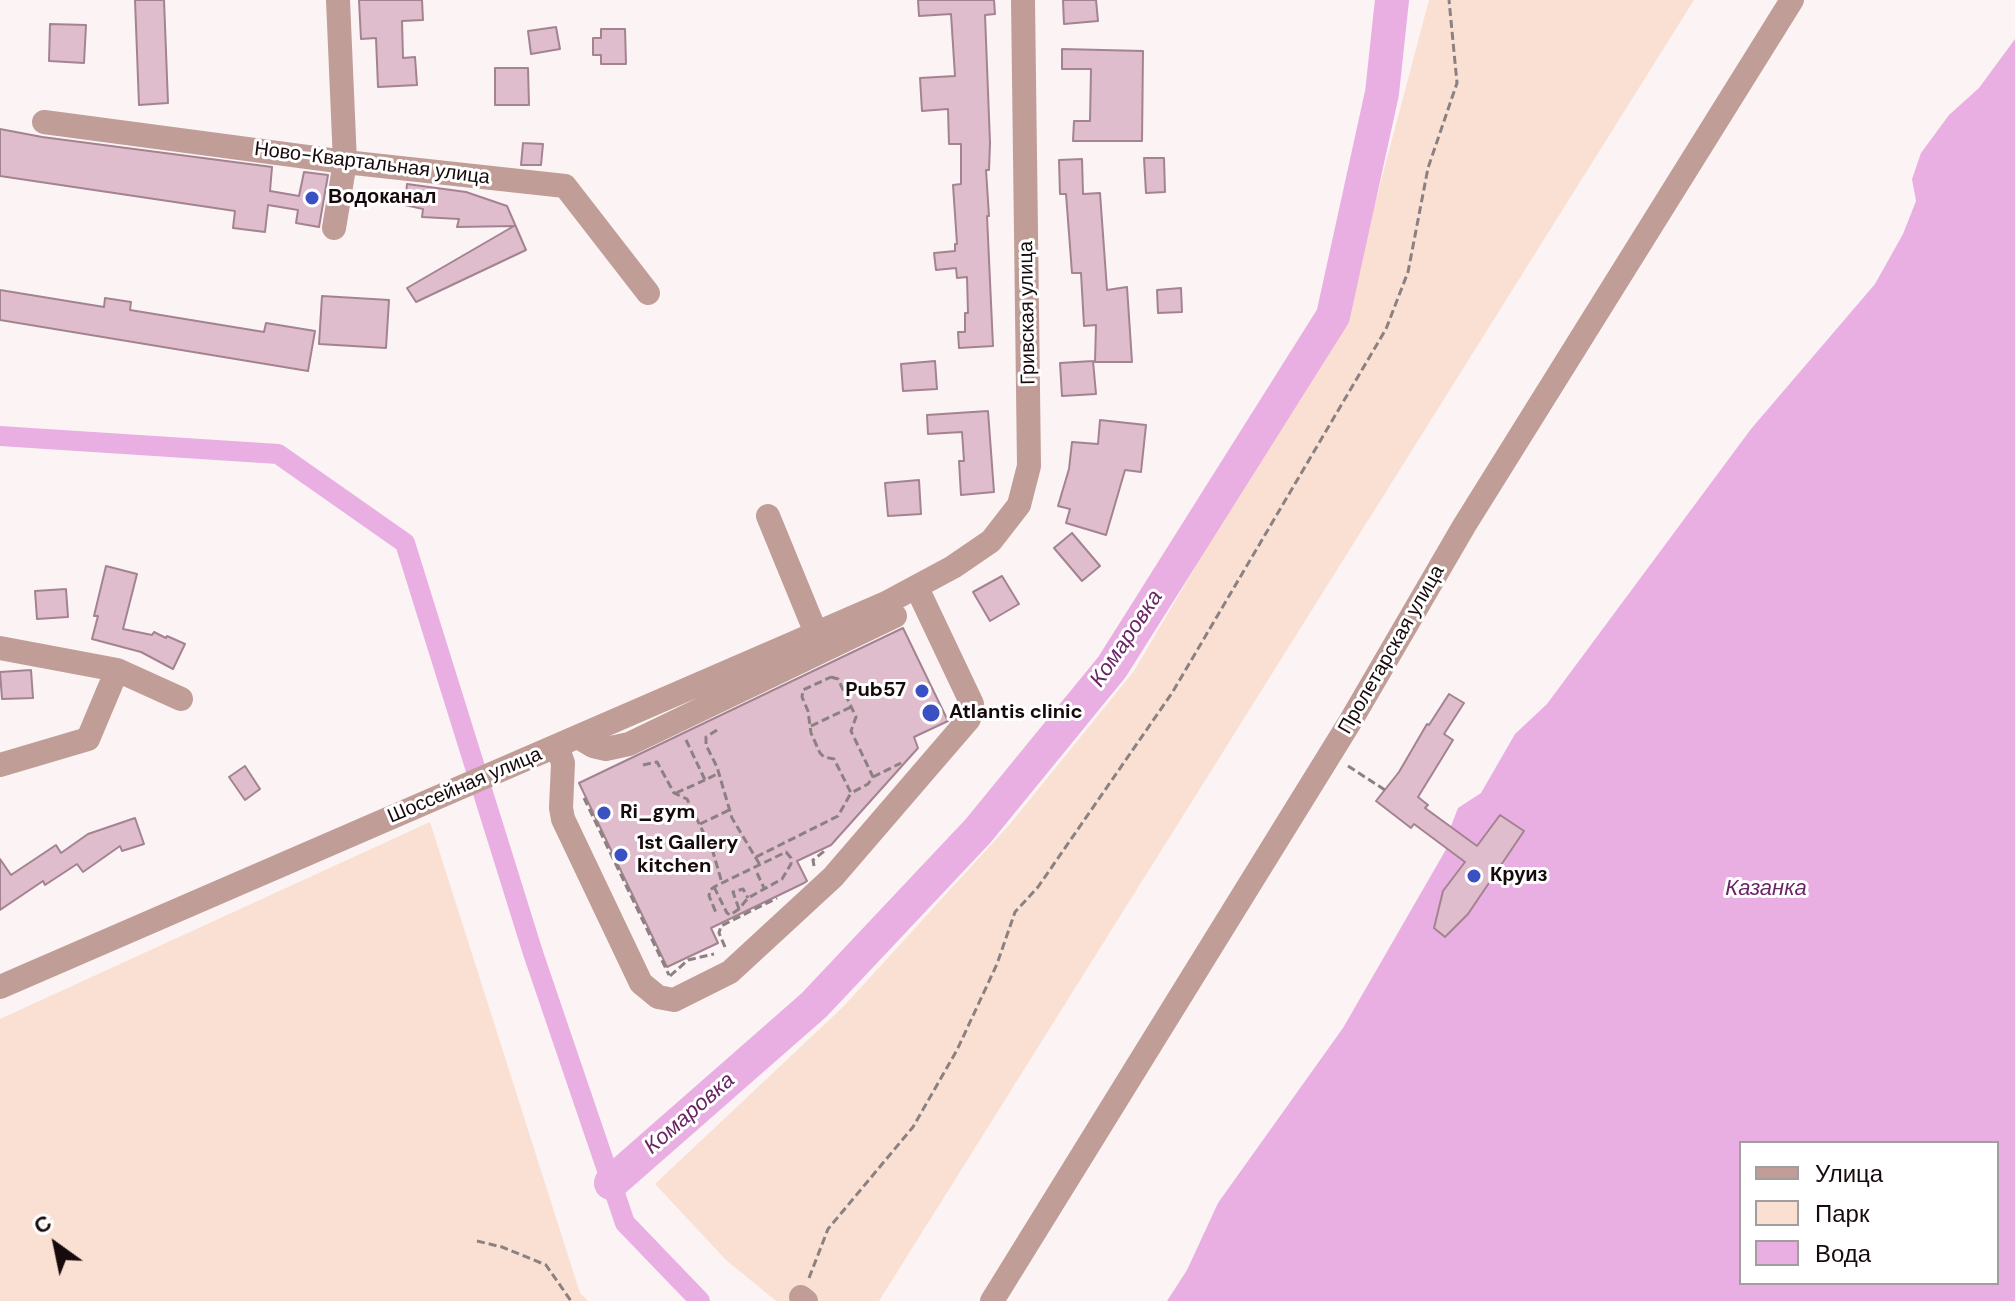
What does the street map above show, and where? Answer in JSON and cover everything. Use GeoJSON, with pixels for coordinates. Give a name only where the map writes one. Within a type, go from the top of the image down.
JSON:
{"type":"FeatureCollection","features":[{"type":"Feature","properties":{"kind":"street"},"geometry":{"type":"LineString","coordinates":[[334,228],[345,162],[338,0]]}},
{"type":"Feature","properties":{"kind":"street","name":"Гривская улица"},"geometry":{"type":"LineString","coordinates":[[923,590],[977,553],[1003,529],[1019,505],[1029,466],[1023,0]]}},
{"type":"Feature","properties":{"kind":"street","name":"Пролетарская улица"},"geometry":{"type":"LineString","coordinates":[[992,1301],[1350,722],[1464,526],[1792,0]]}},
{"type":"Feature","properties":{"kind":"street","name":"Ново-Квартальная улица"},"geometry":{"type":"LineString","coordinates":[[44,122],[345,162],[565,186],[648,293]]}},
{"type":"Feature","properties":{"kind":"street"},"geometry":{"type":"LineString","coordinates":[[768,516],[816,633]]}},
{"type":"Feature","properties":{"kind":"street"},"geometry":{"type":"LineString","coordinates":[[923,590],[972,704],[969,719],[833,877],[730,972],[675,987],[674,1000],[658,997],[641,983],[563,819],[563,759],[568,742],[606,749],[629,744],[923,590]]}},
{"type":"Feature","properties":{"kind":"street","name":"Шоссейная улица"},"geometry":{"type":"LineString","coordinates":[[0,987],[816,633],[923,590]]}},
{"type":"Feature","properties":{"kind":"street"},"geometry":{"type":"LineString","coordinates":[[0,648],[117,670],[181,699]]}},
{"type":"Feature","properties":{"kind":"street"},"geometry":{"type":"LineString","coordinates":[[0,765],[88,739],[117,670]]}},
{"type":"Feature","properties":{"kind":"path"},"geometry":{"type":"LineString","coordinates":[[803,1299],[828,1229],[913,1127],[957,1050],[997,964],[1015,912],[1038,887],[1172,693],[1386,329],[1408,272],[1428,168],[1457,83],[1449,0]]}},
{"type":"Feature","properties":{"kind":"path"},"geometry":{"type":"LineString","coordinates":[[851,793],[836,761],[820,753],[801,694],[805,689],[835,677],[856,719],[852,734],[873,777]]}},
{"type":"Feature","properties":{"kind":"path"},"geometry":{"type":"LineString","coordinates":[[810,726],[851,707]]}},
{"type":"Feature","properties":{"kind":"path"},"geometry":{"type":"LineString","coordinates":[[717,730],[708,735],[705,742],[739,833],[760,865]]}},
{"type":"Feature","properties":{"kind":"path"},"geometry":{"type":"LineString","coordinates":[[682,733],[705,780]]}},
{"type":"Feature","properties":{"kind":"path"},"geometry":{"type":"LineString","coordinates":[[756,857],[835,818],[851,793],[904,760]]}},
{"type":"Feature","properties":{"kind":"path"},"geometry":{"type":"LineString","coordinates":[[643,765],[653,761],[659,763],[674,794],[687,799],[713,852],[722,883]]}},
{"type":"Feature","properties":{"kind":"path"},"geometry":{"type":"LineString","coordinates":[[1345,763],[1385,790]]}},
{"type":"Feature","properties":{"kind":"path"},"geometry":{"type":"LineString","coordinates":[[674,794],[719,773]]}},
{"type":"Feature","properties":{"kind":"path"},"geometry":{"type":"LineString","coordinates":[[562,781],[573,784],[581,792],[675,987]]}},
{"type":"Feature","properties":{"kind":"path"},"geometry":{"type":"LineString","coordinates":[[700,824],[729,810]]}},
{"type":"Feature","properties":{"kind":"path"},"geometry":{"type":"LineString","coordinates":[[714,887],[727,914],[782,879],[790,868],[791,858],[786,852],[714,887],[709,896],[717,915]]}},
{"type":"Feature","properties":{"kind":"path"},"geometry":{"type":"LineString","coordinates":[[757,873],[765,889]]}},
{"type":"Feature","properties":{"kind":"path"},"geometry":{"type":"LineString","coordinates":[[739,909],[733,892],[744,889],[748,898]]}},
{"type":"Feature","properties":{"kind":"path"},"geometry":{"type":"LineString","coordinates":[[728,954],[720,937],[721,926],[780,897]]}},
{"type":"Feature","properties":{"kind":"path"},"geometry":{"type":"LineString","coordinates":[[675,987],[688,960],[720,953]]}},
{"type":"Feature","properties":{"kind":"path"},"geometry":{"type":"LineString","coordinates":[[477,1241],[502,1247],[546,1265],[571,1301]]}},
{"type":"Feature","properties":{"kind":"green space"},"geometry":{"type":"Polygon","coordinates":[[[1429,0],[1694,0],[879,1301],[776,1301],[726,1260],[655,1184],[843,1007],[1010,824],[1134,671],[1347,309],[1429,0]]]}},
{"type":"Feature","properties":{"kind":"green space"},"geometry":{"type":"Polygon","coordinates":[[[430,822],[580,1293],[588,1301],[0,1301],[0,1019],[430,822]]]}},
{"type":"Feature","properties":{"kind":"water","name":"Казанка"},"geometry":{"type":"Polygon","coordinates":[[[2015,39],[2015,1301],[1167,1301],[1187,1270],[1218,1203],[1343,1028],[1448,846],[1448,834],[1458,808],[1481,793],[1515,734],[1547,704],[1751,429],[1875,284],[1903,234],[1916,201],[1912,179],[1921,153],[1949,115],[1979,88],[2015,39]],[[1500,815],[1443,891],[1434,928],[1445,937],[1468,914],[1523,832],[1500,815]]]}},
{"type":"Feature","properties":{"kind":"building"},"geometry":{"type":"Polygon","coordinates":[[[135,0],[164,0],[168,103],[139,105],[135,0]]]}},
{"type":"Feature","properties":{"kind":"building"},"geometry":{"type":"Polygon","coordinates":[[[359,0],[422,0],[423,20],[402,21],[403,58],[415,57],[417,85],[378,87],[376,38],[361,39],[359,0]]]}},
{"type":"Feature","properties":{"kind":"building"},"geometry":{"type":"Polygon","coordinates":[[[918,0],[994,0],[995,14],[985,15],[990,143],[989,170],[986,170],[987,216],[993,346],[959,348],[958,332],[965,332],[965,313],[968,313],[967,277],[957,278],[956,268],[936,270],[934,253],[955,251],[957,244],[953,185],[961,184],[961,144],[949,144],[948,109],[922,111],[920,78],[955,76],[951,14],[919,16],[918,0]]]}},
{"type":"Feature","properties":{"kind":"building"},"geometry":{"type":"Polygon","coordinates":[[[1063,0],[1096,0],[1098,21],[1064,24],[1063,0]]]}},
{"type":"Feature","properties":{"kind":"building"},"geometry":{"type":"Polygon","coordinates":[[[50,24],[86,25],[84,63],[49,61],[50,24]]]}},
{"type":"Feature","properties":{"kind":"building"},"geometry":{"type":"Polygon","coordinates":[[[556,27],[560,49],[531,54],[528,31],[556,27]]]}},
{"type":"Feature","properties":{"kind":"building"},"geometry":{"type":"Polygon","coordinates":[[[601,29],[625,29],[626,64],[601,64],[601,55],[593,55],[593,38],[601,38],[601,29]]]}},
{"type":"Feature","properties":{"kind":"building"},"geometry":{"type":"Polygon","coordinates":[[[1062,49],[1143,51],[1142,141],[1073,141],[1074,121],[1090,121],[1091,69],[1062,69],[1062,49]]]}},
{"type":"Feature","properties":{"kind":"building"},"geometry":{"type":"Polygon","coordinates":[[[495,68],[528,68],[529,105],[495,105],[495,68]]]}},
{"type":"Feature","properties":{"kind":"building"},"geometry":{"type":"Polygon","coordinates":[[[0,129],[272,167],[270,191],[299,196],[304,172],[328,175],[319,227],[296,223],[298,210],[268,205],[265,232],[233,228],[235,211],[0,176],[0,129]]]}},
{"type":"Feature","properties":{"kind":"building"},"geometry":{"type":"Polygon","coordinates":[[[523,143],[543,144],[541,165],[521,165],[523,143]]]}},
{"type":"Feature","properties":{"kind":"building"},"geometry":{"type":"Polygon","coordinates":[[[1144,158],[1164,158],[1165,192],[1146,193],[1144,158]]]}},
{"type":"Feature","properties":{"kind":"building"},"geometry":{"type":"Polygon","coordinates":[[[1082,159],[1083,194],[1100,193],[1107,290],[1127,287],[1132,362],[1095,362],[1096,325],[1084,326],[1081,273],[1072,273],[1066,194],[1060,194],[1059,160],[1082,159]]]}},
{"type":"Feature","properties":{"kind":"building"},"geometry":{"type":"Polygon","coordinates":[[[407,184],[466,192],[507,206],[526,250],[416,302],[407,288],[514,226],[457,227],[459,219],[422,217],[423,209],[405,205],[407,184]]]}},
{"type":"Feature","properties":{"kind":"building"},"geometry":{"type":"Polygon","coordinates":[[[1181,288],[1182,312],[1158,313],[1157,290],[1181,288]]]}},
{"type":"Feature","properties":{"kind":"building"},"geometry":{"type":"Polygon","coordinates":[[[0,290],[104,307],[105,298],[131,302],[130,310],[264,332],[266,323],[315,331],[308,371],[0,320],[0,290]]]}},
{"type":"Feature","properties":{"kind":"building"},"geometry":{"type":"Polygon","coordinates":[[[322,296],[389,300],[386,348],[319,344],[322,296]]]}},
{"type":"Feature","properties":{"kind":"building"},"geometry":{"type":"Polygon","coordinates":[[[935,361],[937,389],[903,391],[901,364],[935,361]]]}},
{"type":"Feature","properties":{"kind":"building"},"geometry":{"type":"Polygon","coordinates":[[[1093,361],[1096,394],[1062,396],[1060,363],[1093,361]]]}},
{"type":"Feature","properties":{"kind":"building"},"geometry":{"type":"Polygon","coordinates":[[[988,411],[994,492],[961,495],[959,461],[964,461],[962,432],[928,434],[927,415],[988,411]]]}},
{"type":"Feature","properties":{"kind":"building"},"geometry":{"type":"Polygon","coordinates":[[[1100,420],[1146,425],[1141,472],[1125,470],[1106,535],[1066,523],[1070,509],[1058,506],[1069,469],[1072,442],[1098,444],[1100,420]]]}},
{"type":"Feature","properties":{"kind":"building"},"geometry":{"type":"Polygon","coordinates":[[[919,480],[921,514],[888,516],[885,483],[919,480]]]}},
{"type":"Feature","properties":{"kind":"building"},"geometry":{"type":"Polygon","coordinates":[[[1072,533],[1100,566],[1082,581],[1054,548],[1072,533]]]}},
{"type":"Feature","properties":{"kind":"building"},"geometry":{"type":"Polygon","coordinates":[[[106,566],[137,574],[123,629],[152,635],[154,632],[185,644],[173,669],[141,652],[92,639],[106,566]]]}},
{"type":"Feature","properties":{"kind":"building"},"geometry":{"type":"Polygon","coordinates":[[[1002,576],[1019,604],[990,621],[973,592],[1002,576]]]}},
{"type":"Feature","properties":{"kind":"building"},"geometry":{"type":"Polygon","coordinates":[[[66,589],[68,617],[37,619],[35,591],[66,589]]]}},
{"type":"Feature","properties":{"kind":"building"},"geometry":{"type":"Polygon","coordinates":[[[903,628],[948,721],[914,737],[918,748],[831,845],[797,861],[807,881],[711,928],[718,943],[667,967],[579,783],[903,628]]]}},
{"type":"Feature","properties":{"kind":"building"},"geometry":{"type":"Polygon","coordinates":[[[31,670],[33,698],[2,699],[0,672],[31,670]]]}},
{"type":"Feature","properties":{"kind":"building"},"geometry":{"type":"Polygon","coordinates":[[[1449,694],[1464,703],[1444,734],[1453,740],[1418,797],[1428,805],[1425,808],[1477,846],[1500,815],[1524,831],[1468,914],[1445,937],[1434,928],[1443,891],[1465,862],[1414,824],[1411,828],[1376,801],[1399,772],[1449,694]]]}},
{"type":"Feature","properties":{"kind":"building"},"geometry":{"type":"Polygon","coordinates":[[[245,766],[260,789],[245,800],[229,777],[245,766]]]}},
{"type":"Feature","properties":{"kind":"building"},"geometry":{"type":"Polygon","coordinates":[[[135,818],[144,844],[122,851],[120,846],[83,872],[77,864],[45,885],[43,881],[0,910],[0,859],[11,875],[56,845],[61,853],[88,834],[135,818]]]}},
{"type":"Feature","properties":{"kind":"waterway","name":"Комаровка"},"geometry":{"type":"LineString","coordinates":[[611,1183],[814,1005],[978,831],[1112,667],[1333,316],[1382,93],[1392,0]]}},
{"type":"Feature","properties":{"kind":"waterway"},"geometry":{"type":"LineString","coordinates":[[0,436],[278,454],[405,543],[533,953],[625,1223],[700,1301]]}},
{"type":"Feature","properties":{"kind":"place","name":"Водоканал"},"geometry":{"type":"Point","coordinates":[312,198]}},
{"type":"Feature","properties":{"kind":"place","name":"Pub57"},"geometry":{"type":"Point","coordinates":[922,691]}},
{"type":"Feature","properties":{"kind":"place","name":"Atlantis clinic"},"geometry":{"type":"Point","coordinates":[931,713]}},
{"type":"Feature","properties":{"kind":"place","name":"Ri_gym"},"geometry":{"type":"Point","coordinates":[604,813]}},
{"type":"Feature","properties":{"kind":"place","name":"1st Gallery kitchen"},"geometry":{"type":"Point","coordinates":[621,855]}},
{"type":"Feature","properties":{"kind":"place","name":"Круиз"},"geometry":{"type":"Point","coordinates":[1474,876]}}]}
